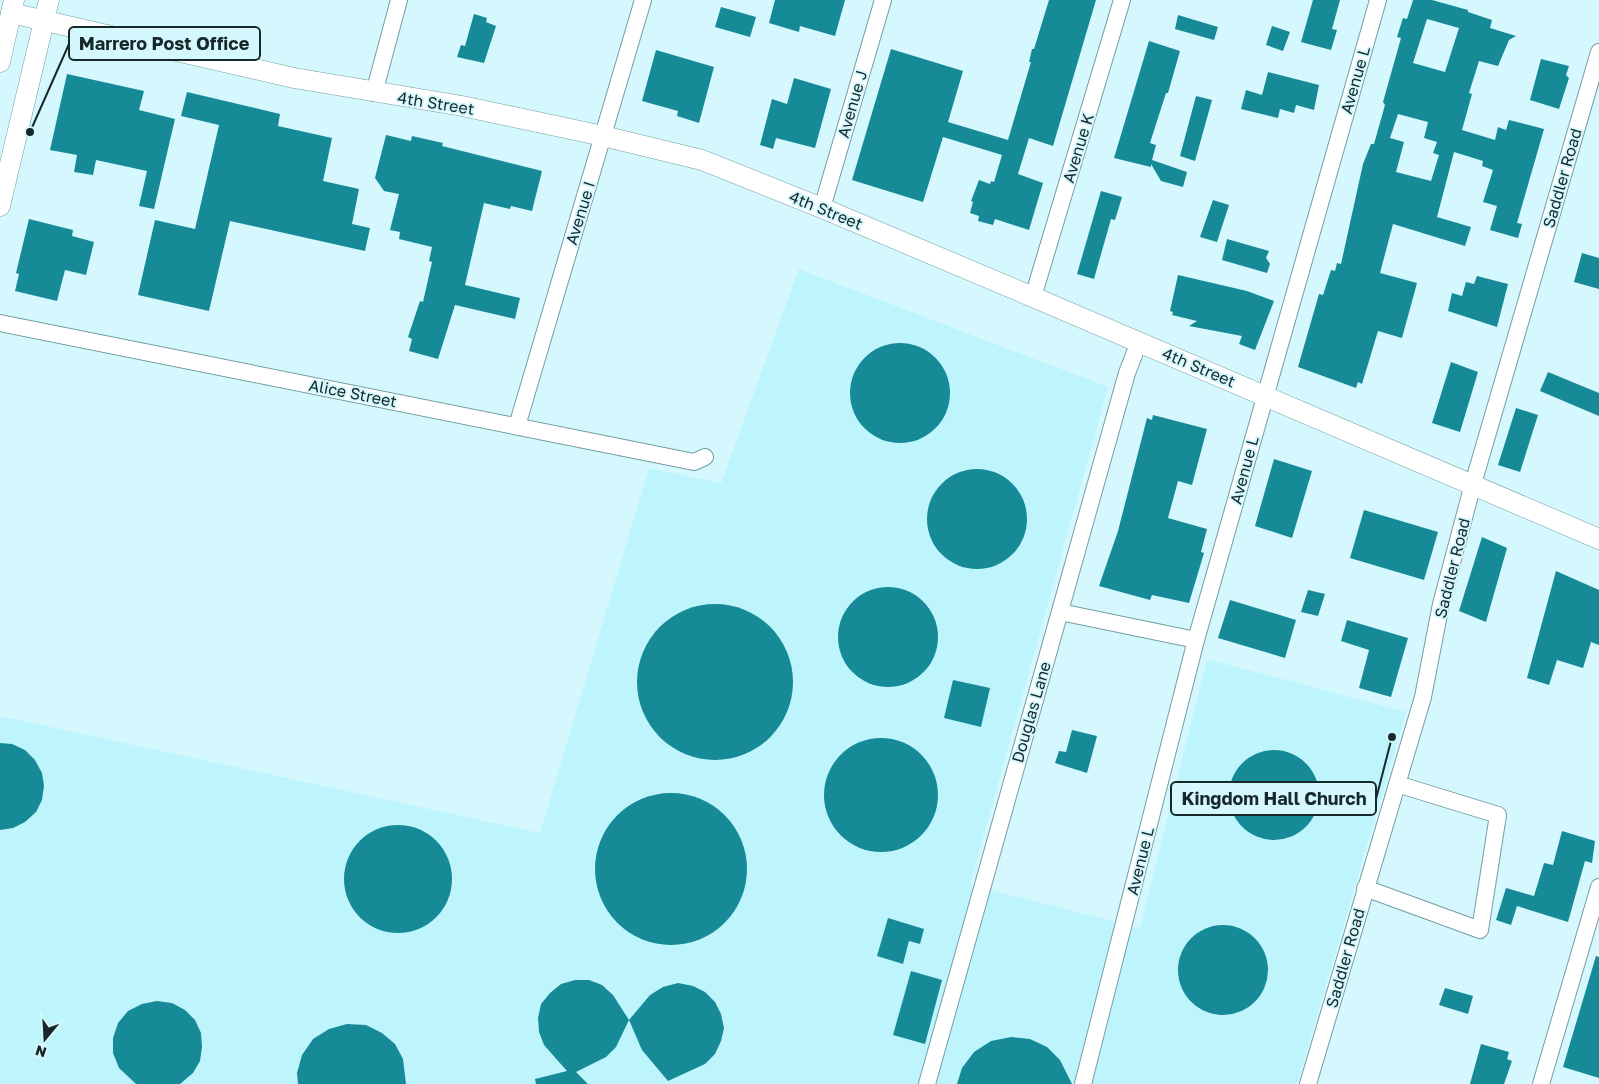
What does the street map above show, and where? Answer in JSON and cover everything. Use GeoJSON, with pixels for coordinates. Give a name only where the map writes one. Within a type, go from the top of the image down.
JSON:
{"type":"FeatureCollection","features":[{"type":"Feature","properties":{"kind":"main road","name":"4th Street"},"geometry":{"type":"LineString","coordinates":[[12,6],[46,10],[294,78],[374,93],[462,106],[603,136],[702,160],[822,208],[1140,342],[1599,539]]}},
{"type":"Feature","properties":{"kind":"main road"},"geometry":{"type":"LineString","coordinates":[[0,62],[12,6]]}},
{"type":"Feature","properties":{"kind":"main road"},"geometry":{"type":"LineString","coordinates":[[0,206],[46,10]]}},
{"type":"Feature","properties":{"kind":"street"},"geometry":{"type":"LineString","coordinates":[[374,93],[399,0]]}},
{"type":"Feature","properties":{"kind":"street","name":"Avenue I"},"geometry":{"type":"LineString","coordinates":[[517,426],[643,0]]}},
{"type":"Feature","properties":{"kind":"street","name":"Avenue J"},"geometry":{"type":"LineString","coordinates":[[822,208],[883,0]]}},
{"type":"Feature","properties":{"kind":"street","name":"Avenue K"},"geometry":{"type":"LineString","coordinates":[[1033,297],[1122,0]]}},
{"type":"Feature","properties":{"kind":"street","name":"Avenue L"},"geometry":{"type":"LineString","coordinates":[[1083,1084],[1196,640],[1264,395],[1378,0]]}},
{"type":"Feature","properties":{"kind":"street","name":"Saddler Road"},"geometry":{"type":"LineString","coordinates":[[1308,1084],[1423,697],[1442,604],[1473,484],[1599,52]]}},
{"type":"Feature","properties":{"kind":"street","name":"Alice Street"},"geometry":{"type":"LineString","coordinates":[[0,323],[694,462],[705,457]]}},
{"type":"Feature","properties":{"kind":"street","name":"Douglas Lane"},"geometry":{"type":"LineString","coordinates":[[927,1084],[1127,373],[1140,342]]}},
{"type":"Feature","properties":{"kind":"street"},"geometry":{"type":"LineString","coordinates":[[1060,612],[1196,640]]}},
{"type":"Feature","properties":{"kind":"street"},"geometry":{"type":"LineString","coordinates":[[1365,888],[1480,930],[1498,814],[1397,784]]}},
{"type":"Feature","properties":{"kind":"street"},"geometry":{"type":"LineString","coordinates":[[1542,1084],[1599,887]]}},
{"type":"Feature","properties":{"kind":"shaded area"},"geometry":{"type":"Polygon","coordinates":[[[799,269],[1108,387],[970,885],[1140,928],[1207,659],[1406,712],[1297,1084],[0,1084],[0,716],[540,833],[649,468],[721,483],[799,269]]]}},
{"type":"Feature","properties":{"kind":"building"},"geometry":{"type":"Polygon","coordinates":[[[775,0],[845,0],[835,36],[800,26],[799,32],[769,23],[775,0]]]}},
{"type":"Feature","properties":{"kind":"building"},"geometry":{"type":"Polygon","coordinates":[[[1049,0],[1096,0],[1053,146],[1029,138],[1018,174],[1043,183],[1029,230],[995,219],[993,225],[978,221],[979,216],[970,213],[973,202],[971,201],[979,180],[990,184],[991,181],[994,182],[1002,155],[943,137],[923,202],[852,180],[891,49],[963,71],[948,122],[1008,140],[1031,62],[1029,62],[1032,49],[1034,49],[1049,0]]]}},
{"type":"Feature","properties":{"kind":"building"},"geometry":{"type":"Polygon","coordinates":[[[1313,0],[1340,0],[1332,29],[1337,30],[1331,50],[1301,42],[1313,0]]]}},
{"type":"Feature","properties":{"kind":"building"},"geometry":{"type":"Polygon","coordinates":[[[1413,0],[1432,0],[1468,10],[1468,12],[1492,20],[1490,28],[1516,36],[1509,40],[1498,66],[1479,61],[1469,93],[1472,94],[1462,130],[1495,140],[1498,127],[1506,130],[1509,120],[1544,129],[1517,223],[1522,224],[1518,238],[1490,230],[1497,206],[1483,202],[1493,170],[1482,166],[1483,161],[1454,152],[1437,217],[1471,227],[1465,246],[1393,224],[1380,273],[1417,283],[1402,338],[1378,331],[1362,384],[1358,382],[1356,388],[1298,367],[1319,294],[1323,295],[1331,270],[1335,271],[1337,263],[1341,264],[1363,164],[1371,144],[1374,144],[1385,105],[1383,102],[1401,38],[1397,37],[1403,18],[1407,19],[1413,0]],[[1427,19],[1413,63],[1445,72],[1459,28],[1427,19]],[[1398,114],[1390,138],[1404,142],[1396,172],[1431,181],[1439,155],[1433,153],[1437,142],[1424,138],[1428,122],[1398,114]]]}},
{"type":"Feature","properties":{"kind":"building"},"geometry":{"type":"Polygon","coordinates":[[[721,7],[756,17],[750,37],[715,27],[721,7]]]}},
{"type":"Feature","properties":{"kind":"building"},"geometry":{"type":"Polygon","coordinates":[[[474,14],[487,18],[486,22],[496,26],[484,63],[457,57],[461,45],[465,46],[474,14]]]}},
{"type":"Feature","properties":{"kind":"building"},"geometry":{"type":"Polygon","coordinates":[[[1178,15],[1218,27],[1214,40],[1175,29],[1178,15]]]}},
{"type":"Feature","properties":{"kind":"building"},"geometry":{"type":"Polygon","coordinates":[[[1272,26],[1290,32],[1283,51],[1266,45],[1272,26]]]}},
{"type":"Feature","properties":{"kind":"building"},"geometry":{"type":"Polygon","coordinates":[[[1149,41],[1180,51],[1168,93],[1166,93],[1150,143],[1156,145],[1152,160],[1187,172],[1183,187],[1161,181],[1151,164],[1151,167],[1114,158],[1149,41]]]}},
{"type":"Feature","properties":{"kind":"building"},"geometry":{"type":"Polygon","coordinates":[[[656,50],[714,67],[699,123],[677,116],[678,111],[642,101],[656,50]]]}},
{"type":"Feature","properties":{"kind":"building"},"geometry":{"type":"Polygon","coordinates":[[[1541,59],[1569,66],[1566,75],[1569,78],[1559,109],[1530,100],[1541,59]]]}},
{"type":"Feature","properties":{"kind":"building"},"geometry":{"type":"Polygon","coordinates":[[[1268,72],[1319,85],[1314,110],[1296,105],[1294,113],[1280,109],[1278,118],[1241,109],[1246,90],[1262,95],[1268,72]]]}},
{"type":"Feature","properties":{"kind":"building"},"geometry":{"type":"Polygon","coordinates":[[[67,74],[144,91],[139,110],[175,119],[154,209],[139,206],[147,171],[96,160],[93,175],[74,172],[77,155],[50,150],[67,74]]]}},
{"type":"Feature","properties":{"kind":"building"},"geometry":{"type":"Polygon","coordinates":[[[794,78],[831,89],[815,148],[776,138],[773,149],[760,145],[772,99],[787,104],[794,78]]]}},
{"type":"Feature","properties":{"kind":"building"},"geometry":{"type":"Polygon","coordinates":[[[187,92],[280,114],[278,126],[332,138],[323,181],[359,189],[352,224],[370,228],[365,251],[230,221],[209,311],[138,295],[155,220],[195,229],[219,125],[181,116],[187,92]]]}},
{"type":"Feature","properties":{"kind":"building"},"geometry":{"type":"Polygon","coordinates":[[[1196,96],[1212,100],[1195,161],[1180,156],[1196,96]]]}},
{"type":"Feature","properties":{"kind":"building"},"geometry":{"type":"Polygon","coordinates":[[[386,135],[411,141],[412,136],[443,143],[442,146],[542,171],[532,211],[511,206],[510,209],[484,203],[465,285],[520,298],[515,319],[455,305],[438,359],[409,351],[412,339],[408,337],[420,301],[423,302],[432,262],[429,261],[432,247],[399,239],[400,232],[390,230],[399,194],[384,191],[375,178],[386,135]]]}},
{"type":"Feature","properties":{"kind":"building"},"geometry":{"type":"Polygon","coordinates":[[[1101,191],[1122,197],[1115,220],[1111,219],[1094,279],[1077,274],[1101,191]]]}},
{"type":"Feature","properties":{"kind":"building"},"geometry":{"type":"Polygon","coordinates":[[[1213,200],[1229,205],[1217,242],[1200,237],[1213,200]]]}},
{"type":"Feature","properties":{"kind":"building"},"geometry":{"type":"Polygon","coordinates":[[[29,219],[73,230],[72,236],[94,242],[86,275],[65,270],[57,301],[15,291],[19,274],[16,273],[29,219]]]}},
{"type":"Feature","properties":{"kind":"building"},"geometry":{"type":"Polygon","coordinates":[[[1227,239],[1269,251],[1266,258],[1270,264],[1267,273],[1222,260],[1227,239]]]}},
{"type":"Feature","properties":{"kind":"building"},"geometry":{"type":"Polygon","coordinates":[[[1582,253],[1599,258],[1599,289],[1574,282],[1582,253]]]}},
{"type":"Feature","properties":{"kind":"building"},"geometry":{"type":"Polygon","coordinates":[[[1178,275],[1247,291],[1274,301],[1255,350],[1239,344],[1242,336],[1189,326],[1197,321],[1172,315],[1173,312],[1170,311],[1178,275]]]}},
{"type":"Feature","properties":{"kind":"building"},"geometry":{"type":"Polygon","coordinates":[[[1477,276],[1508,284],[1497,327],[1448,311],[1452,293],[1462,296],[1466,282],[1474,284],[1477,276]]]}},
{"type":"Feature","properties":{"kind":"building"},"geometry":{"type":"Polygon","coordinates":[[[900,343],[919,347],[935,358],[946,374],[950,393],[946,412],[935,428],[919,439],[900,443],[881,439],[865,428],[854,412],[850,393],[854,374],[865,358],[881,347],[900,343]]]}},
{"type":"Feature","properties":{"kind":"building"},"geometry":{"type":"Polygon","coordinates":[[[1451,362],[1478,372],[1460,432],[1432,423],[1451,362]]]}},
{"type":"Feature","properties":{"kind":"building"},"geometry":{"type":"Polygon","coordinates":[[[1548,372],[1599,393],[1599,416],[1540,391],[1548,372]]]}},
{"type":"Feature","properties":{"kind":"building"},"geometry":{"type":"Polygon","coordinates":[[[1516,408],[1538,415],[1520,472],[1498,465],[1516,408]]]}},
{"type":"Feature","properties":{"kind":"building"},"geometry":{"type":"Polygon","coordinates":[[[1153,415],[1207,429],[1192,485],[1178,481],[1168,518],[1207,529],[1201,552],[1204,553],[1189,603],[1152,595],[1150,600],[1099,586],[1118,531],[1147,418],[1152,420],[1153,415]]]}},
{"type":"Feature","properties":{"kind":"building"},"geometry":{"type":"Polygon","coordinates":[[[1274,459],[1312,471],[1292,538],[1255,526],[1274,459]]]}},
{"type":"Feature","properties":{"kind":"building"},"geometry":{"type":"Polygon","coordinates":[[[977,469],[987,470],[1005,477],[1019,491],[1026,509],[1026,529],[1019,547],[1005,561],[987,568],[977,569],[967,568],[949,561],[935,547],[928,529],[927,519],[928,509],[935,491],[949,477],[967,470],[977,469]]]}},
{"type":"Feature","properties":{"kind":"building"},"geometry":{"type":"Polygon","coordinates":[[[1364,510],[1438,532],[1424,580],[1350,558],[1364,510]]]}},
{"type":"Feature","properties":{"kind":"building"},"geometry":{"type":"Polygon","coordinates":[[[1482,537],[1507,548],[1486,622],[1459,611],[1482,537]]]}},
{"type":"Feature","properties":{"kind":"building"},"geometry":{"type":"Polygon","coordinates":[[[1556,571],[1599,590],[1599,645],[1591,642],[1583,668],[1557,660],[1549,685],[1527,678],[1556,571]]]}},
{"type":"Feature","properties":{"kind":"building"},"geometry":{"type":"Polygon","coordinates":[[[888,587],[907,591],[923,602],[934,618],[938,637],[934,656],[923,672],[907,683],[888,687],[869,683],[853,672],[842,656],[838,637],[842,618],[853,602],[869,591],[888,587]]]}},
{"type":"Feature","properties":{"kind":"building"},"geometry":{"type":"Polygon","coordinates":[[[1308,590],[1325,594],[1318,616],[1301,612],[1308,590]]]}},
{"type":"Feature","properties":{"kind":"building"},"geometry":{"type":"Polygon","coordinates":[[[1230,600],[1296,620],[1285,658],[1218,638],[1230,600]]]}},
{"type":"Feature","properties":{"kind":"building"},"geometry":{"type":"Polygon","coordinates":[[[715,604],[745,610],[758,617],[770,627],[780,639],[787,652],[793,682],[787,712],[780,725],[770,737],[758,747],[745,754],[715,760],[685,754],[672,747],[660,737],[650,725],[643,712],[637,682],[643,652],[650,639],[660,627],[672,617],[685,610],[715,604]]]}},
{"type":"Feature","properties":{"kind":"building"},"geometry":{"type":"Polygon","coordinates":[[[1347,620],[1408,638],[1391,697],[1359,688],[1369,650],[1341,641],[1347,620]]]}},
{"type":"Feature","properties":{"kind":"building"},"geometry":{"type":"Polygon","coordinates":[[[953,680],[990,688],[981,727],[944,718],[953,680]]]}},
{"type":"Feature","properties":{"kind":"building"},"geometry":{"type":"Polygon","coordinates":[[[1072,730],[1097,736],[1087,773],[1055,763],[1059,751],[1066,752],[1072,730]]]}},
{"type":"Feature","properties":{"kind":"building"},"geometry":{"type":"Polygon","coordinates":[[[881,738],[903,742],[921,755],[934,773],[938,795],[934,817],[921,835],[903,848],[881,852],[859,848],[841,835],[828,817],[824,795],[828,773],[841,755],[859,742],[881,738]]]}},
{"type":"Feature","properties":{"kind":"building"},"geometry":{"type":"Polygon","coordinates":[[[0,743],[12,744],[25,750],[35,760],[42,773],[44,786],[42,800],[36,812],[25,822],[13,828],[0,830],[0,743]]]}},
{"type":"Feature","properties":{"kind":"building"},"geometry":{"type":"Polygon","coordinates":[[[1274,750],[1291,753],[1306,763],[1316,778],[1319,795],[1316,812],[1306,827],[1291,837],[1274,840],[1257,837],[1242,827],[1232,812],[1229,795],[1232,778],[1242,763],[1257,753],[1274,750]]]}},
{"type":"Feature","properties":{"kind":"building"},"geometry":{"type":"Polygon","coordinates":[[[671,793],[686,794],[700,799],[725,815],[741,840],[746,854],[746,884],[741,898],[725,923],[700,939],[686,944],[671,945],[656,944],[642,939],[617,923],[601,898],[596,884],[595,869],[596,854],[601,840],[617,815],[642,799],[656,794],[671,793]]]}},
{"type":"Feature","properties":{"kind":"building"},"geometry":{"type":"Polygon","coordinates":[[[398,825],[419,829],[436,841],[448,858],[452,879],[448,900],[436,917],[419,929],[398,933],[377,929],[360,917],[348,900],[344,879],[348,858],[360,841],[377,829],[398,825]]]}},
{"type":"Feature","properties":{"kind":"building"},"geometry":{"type":"Polygon","coordinates":[[[1562,831],[1595,841],[1592,863],[1585,861],[1568,922],[1517,906],[1511,925],[1496,920],[1506,888],[1534,896],[1544,863],[1553,865],[1562,831]]]}},
{"type":"Feature","properties":{"kind":"building"},"geometry":{"type":"Polygon","coordinates":[[[888,918],[924,929],[920,944],[909,941],[903,964],[877,956],[888,918]]]}},
{"type":"Feature","properties":{"kind":"building"},"geometry":{"type":"Polygon","coordinates":[[[1223,925],[1240,928],[1255,938],[1265,953],[1268,970],[1265,987],[1255,1002],[1240,1012],[1223,1015],[1206,1012],[1191,1002],[1181,987],[1178,970],[1181,953],[1191,938],[1206,928],[1223,925]]]}},
{"type":"Feature","properties":{"kind":"building"},"geometry":{"type":"Polygon","coordinates":[[[1596,956],[1599,957],[1599,1078],[1563,1067],[1596,956]]]}},
{"type":"Feature","properties":{"kind":"building"},"geometry":{"type":"Polygon","coordinates":[[[911,971],[942,980],[925,1044],[893,1035],[911,971]]]}},
{"type":"Feature","properties":{"kind":"building"},"geometry":{"type":"Polygon","coordinates":[[[575,980],[589,980],[602,985],[613,995],[629,1020],[616,1047],[606,1057],[576,1072],[588,1084],[536,1084],[535,1079],[567,1071],[544,1045],[539,1032],[538,1018],[541,1004],[550,993],[561,984],[575,980]]]}},
{"type":"Feature","properties":{"kind":"building"},"geometry":{"type":"Polygon","coordinates":[[[678,983],[693,986],[705,992],[715,1002],[721,1014],[724,1028],[715,1054],[705,1064],[668,1081],[642,1050],[629,1020],[650,995],[663,987],[678,983]]]}},
{"type":"Feature","properties":{"kind":"building"},"geometry":{"type":"Polygon","coordinates":[[[1445,988],[1473,996],[1468,1014],[1439,1005],[1445,988]]]}},
{"type":"Feature","properties":{"kind":"building"},"geometry":{"type":"Polygon","coordinates":[[[157,1001],[172,1003],[185,1010],[195,1020],[201,1033],[200,1061],[193,1073],[180,1084],[136,1084],[119,1068],[113,1053],[113,1038],[118,1023],[128,1011],[142,1004],[157,1001]]]}},
{"type":"Feature","properties":{"kind":"building"},"geometry":{"type":"Polygon","coordinates":[[[347,1024],[366,1025],[382,1033],[395,1044],[403,1059],[406,1084],[298,1084],[297,1073],[302,1055],[313,1039],[329,1029],[347,1024]]]}},
{"type":"Feature","properties":{"kind":"building"},"geometry":{"type":"Polygon","coordinates":[[[1011,1037],[1030,1039],[1047,1047],[1060,1060],[1072,1084],[957,1084],[962,1068],[974,1052],[991,1041],[1011,1037]]]}},
{"type":"Feature","properties":{"kind":"building"},"geometry":{"type":"Polygon","coordinates":[[[1481,1044],[1509,1052],[1507,1059],[1512,1061],[1504,1084],[1470,1084],[1481,1044]]]}},
{"type":"Feature","properties":{"kind":"place","name":"Marrero Post Office"},"geometry":{"type":"Point","coordinates":[30,132]}},
{"type":"Feature","properties":{"kind":"place","name":"Kingdom Hall Church"},"geometry":{"type":"Point","coordinates":[1392,737]}}]}
